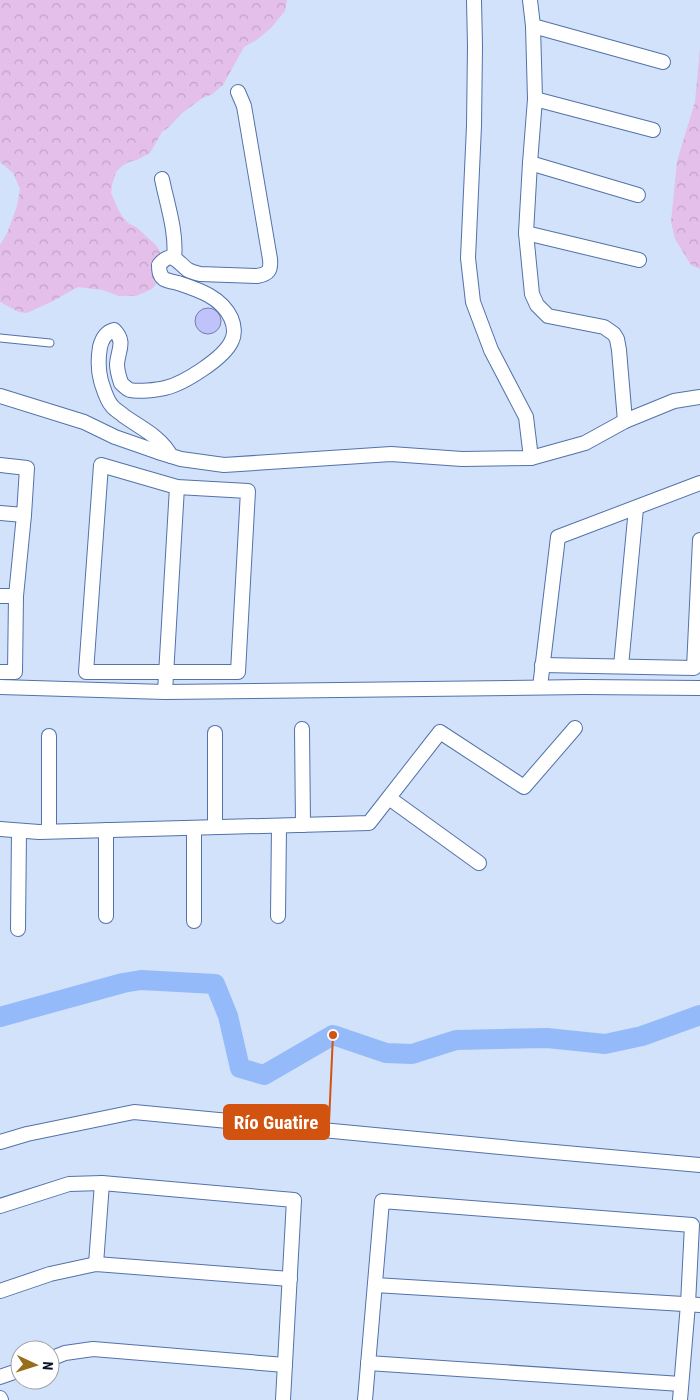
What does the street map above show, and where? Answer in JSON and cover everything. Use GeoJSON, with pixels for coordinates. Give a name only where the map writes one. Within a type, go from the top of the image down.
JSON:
{"type":"FeatureCollection","features":[{"type":"Feature","properties":{"kind":"street"},"geometry":{"type":"LineString","coordinates":[[474,0],[476,46],[468,258],[473,302],[491,350],[526,417],[531,458]]}},
{"type":"Feature","properties":{"kind":"street"},"geometry":{"type":"LineString","coordinates":[[530,0],[534,26],[535,99],[526,233],[532,294],[537,305],[548,316],[604,327],[614,334],[619,350],[625,421]]}},
{"type":"Feature","properties":{"kind":"street"},"geometry":{"type":"LineString","coordinates":[[534,26],[663,62]]}},
{"type":"Feature","properties":{"kind":"street"},"geometry":{"type":"LineString","coordinates":[[170,456],[166,448],[147,430],[136,425],[112,406],[104,394],[98,358],[104,337],[114,330],[121,340],[117,365],[121,384],[130,390],[137,391],[165,388],[204,368],[216,359],[232,341],[234,334],[233,324],[222,305],[201,291],[164,279],[159,273],[159,265],[166,258],[172,257],[191,271],[200,274],[257,276],[265,275],[268,272],[270,266],[244,106],[238,92]]}},
{"type":"Feature","properties":{"kind":"street"},"geometry":{"type":"LineString","coordinates":[[535,99],[653,130]]}},
{"type":"Feature","properties":{"kind":"street"},"geometry":{"type":"LineString","coordinates":[[530,163],[638,196]]}},
{"type":"Feature","properties":{"kind":"street"},"geometry":{"type":"LineString","coordinates":[[162,179],[176,247],[174,258]]}},
{"type":"Feature","properties":{"kind":"street"},"geometry":{"type":"LineString","coordinates":[[526,233],[639,260]]}},
{"type":"Feature","properties":{"kind":"street"},"geometry":{"type":"LineString","coordinates":[[0,396],[84,422],[115,437],[170,456],[224,465],[391,454],[462,459],[531,458],[585,443],[625,421],[674,402],[700,397]]}},
{"type":"Feature","properties":{"kind":"street"},"geometry":{"type":"LineString","coordinates":[[101,464],[177,486],[248,491],[238,672],[86,672],[101,464]]}},
{"type":"Feature","properties":{"kind":"street"},"geometry":{"type":"LineString","coordinates":[[0,465],[27,468],[16,596],[15,672],[0,672]]}},
{"type":"Feature","properties":{"kind":"street"},"geometry":{"type":"LineString","coordinates":[[540,687],[558,537],[700,483]]}},
{"type":"Feature","properties":{"kind":"street"},"geometry":{"type":"LineString","coordinates":[[166,692],[177,486]]}},
{"type":"Feature","properties":{"kind":"street"},"geometry":{"type":"LineString","coordinates":[[622,666],[636,508]]}},
{"type":"Feature","properties":{"kind":"street"},"geometry":{"type":"LineString","coordinates":[[0,513],[24,515]]}},
{"type":"Feature","properties":{"kind":"street"},"geometry":{"type":"LineString","coordinates":[[542,665],[694,668],[700,540]]}},
{"type":"Feature","properties":{"kind":"street"},"geometry":{"type":"LineString","coordinates":[[0,596],[16,596]]}},
{"type":"Feature","properties":{"kind":"street"},"geometry":{"type":"LineString","coordinates":[[0,687],[166,692],[540,687],[700,688]]}},
{"type":"Feature","properties":{"kind":"street"},"geometry":{"type":"LineString","coordinates":[[302,728],[303,825]]}},
{"type":"Feature","properties":{"kind":"street"},"geometry":{"type":"LineString","coordinates":[[0,829],[49,831],[369,823],[440,732],[524,787],[574,728]]}},
{"type":"Feature","properties":{"kind":"street"},"geometry":{"type":"LineString","coordinates":[[215,733],[215,827]]}},
{"type":"Feature","properties":{"kind":"street"},"geometry":{"type":"LineString","coordinates":[[49,736],[49,831]]}},
{"type":"Feature","properties":{"kind":"street"},"geometry":{"type":"LineString","coordinates":[[389,798],[479,863]]}},
{"type":"Feature","properties":{"kind":"street"},"geometry":{"type":"LineString","coordinates":[[278,916],[279,826]]}},
{"type":"Feature","properties":{"kind":"street"},"geometry":{"type":"LineString","coordinates":[[194,828],[194,921]]}},
{"type":"Feature","properties":{"kind":"street"},"geometry":{"type":"LineString","coordinates":[[106,830],[106,916]]}},
{"type":"Feature","properties":{"kind":"street"},"geometry":{"type":"LineString","coordinates":[[18,929],[19,831]]}},
{"type":"Feature","properties":{"kind":"street"},"geometry":{"type":"LineString","coordinates":[[0,1142],[28,1134],[134,1112],[700,1165]]}},
{"type":"Feature","properties":{"kind":"street"},"geometry":{"type":"LineString","coordinates":[[0,1206],[69,1184],[102,1183],[294,1200],[284,1400]]}},
{"type":"Feature","properties":{"kind":"street"},"geometry":{"type":"LineString","coordinates":[[96,1264],[102,1183]]}},
{"type":"Feature","properties":{"kind":"street"},"geometry":{"type":"LineString","coordinates":[[365,1400],[382,1201],[692,1225],[694,1305],[680,1400]]}},
{"type":"Feature","properties":{"kind":"street"},"geometry":{"type":"LineString","coordinates":[[0,1291],[50,1274],[96,1264],[290,1279]]}},
{"type":"Feature","properties":{"kind":"street"},"geometry":{"type":"LineString","coordinates":[[375,1285],[694,1305]]}},
{"type":"Feature","properties":{"kind":"street"},"geometry":{"type":"LineString","coordinates":[[60,1355],[93,1349],[285,1365]]}},
{"type":"Feature","properties":{"kind":"street"},"geometry":{"type":"LineString","coordinates":[[368,1363],[681,1384]]}},
{"type":"Feature","properties":{"kind":"lane"},"geometry":{"type":"LineString","coordinates":[[0,338],[50,342]]}},
{"type":"Feature","properties":{"kind":"green space"},"geometry":{"type":"Polygon","coordinates":[[[0,0],[287,0],[285,11],[271,28],[258,39],[244,47],[223,85],[182,113],[162,132],[150,153],[129,162],[116,172],[111,193],[118,209],[128,223],[136,227],[156,245],[160,252],[157,283],[152,289],[136,296],[119,296],[103,290],[78,287],[27,313],[19,312],[0,302],[0,245],[7,233],[17,206],[20,189],[13,173],[0,162],[0,0]]]}},
{"type":"Feature","properties":{"kind":"green space"},"geometry":{"type":"Polygon","coordinates":[[[700,48],[700,269],[691,265],[675,239],[671,222],[677,161],[695,102],[700,48]]]}},
{"type":"Feature","properties":{"kind":"building"},"geometry":{"type":"Polygon","coordinates":[[[208,308],[217,312],[221,321],[217,330],[208,334],[199,330],[195,321],[199,312],[208,308]]]}},
{"type":"Feature","properties":{"kind":"waterway"},"geometry":{"type":"LineString","coordinates":[[0,1017],[123,983],[141,980],[215,984],[228,1016],[240,1068],[264,1075],[333,1035],[386,1053],[412,1054],[456,1040],[547,1038],[605,1044],[642,1036],[700,1015]]}},
{"type":"Feature","properties":{"kind":"place","name":"Río Guatire"},"geometry":{"type":"Point","coordinates":[333,1035]}}]}
